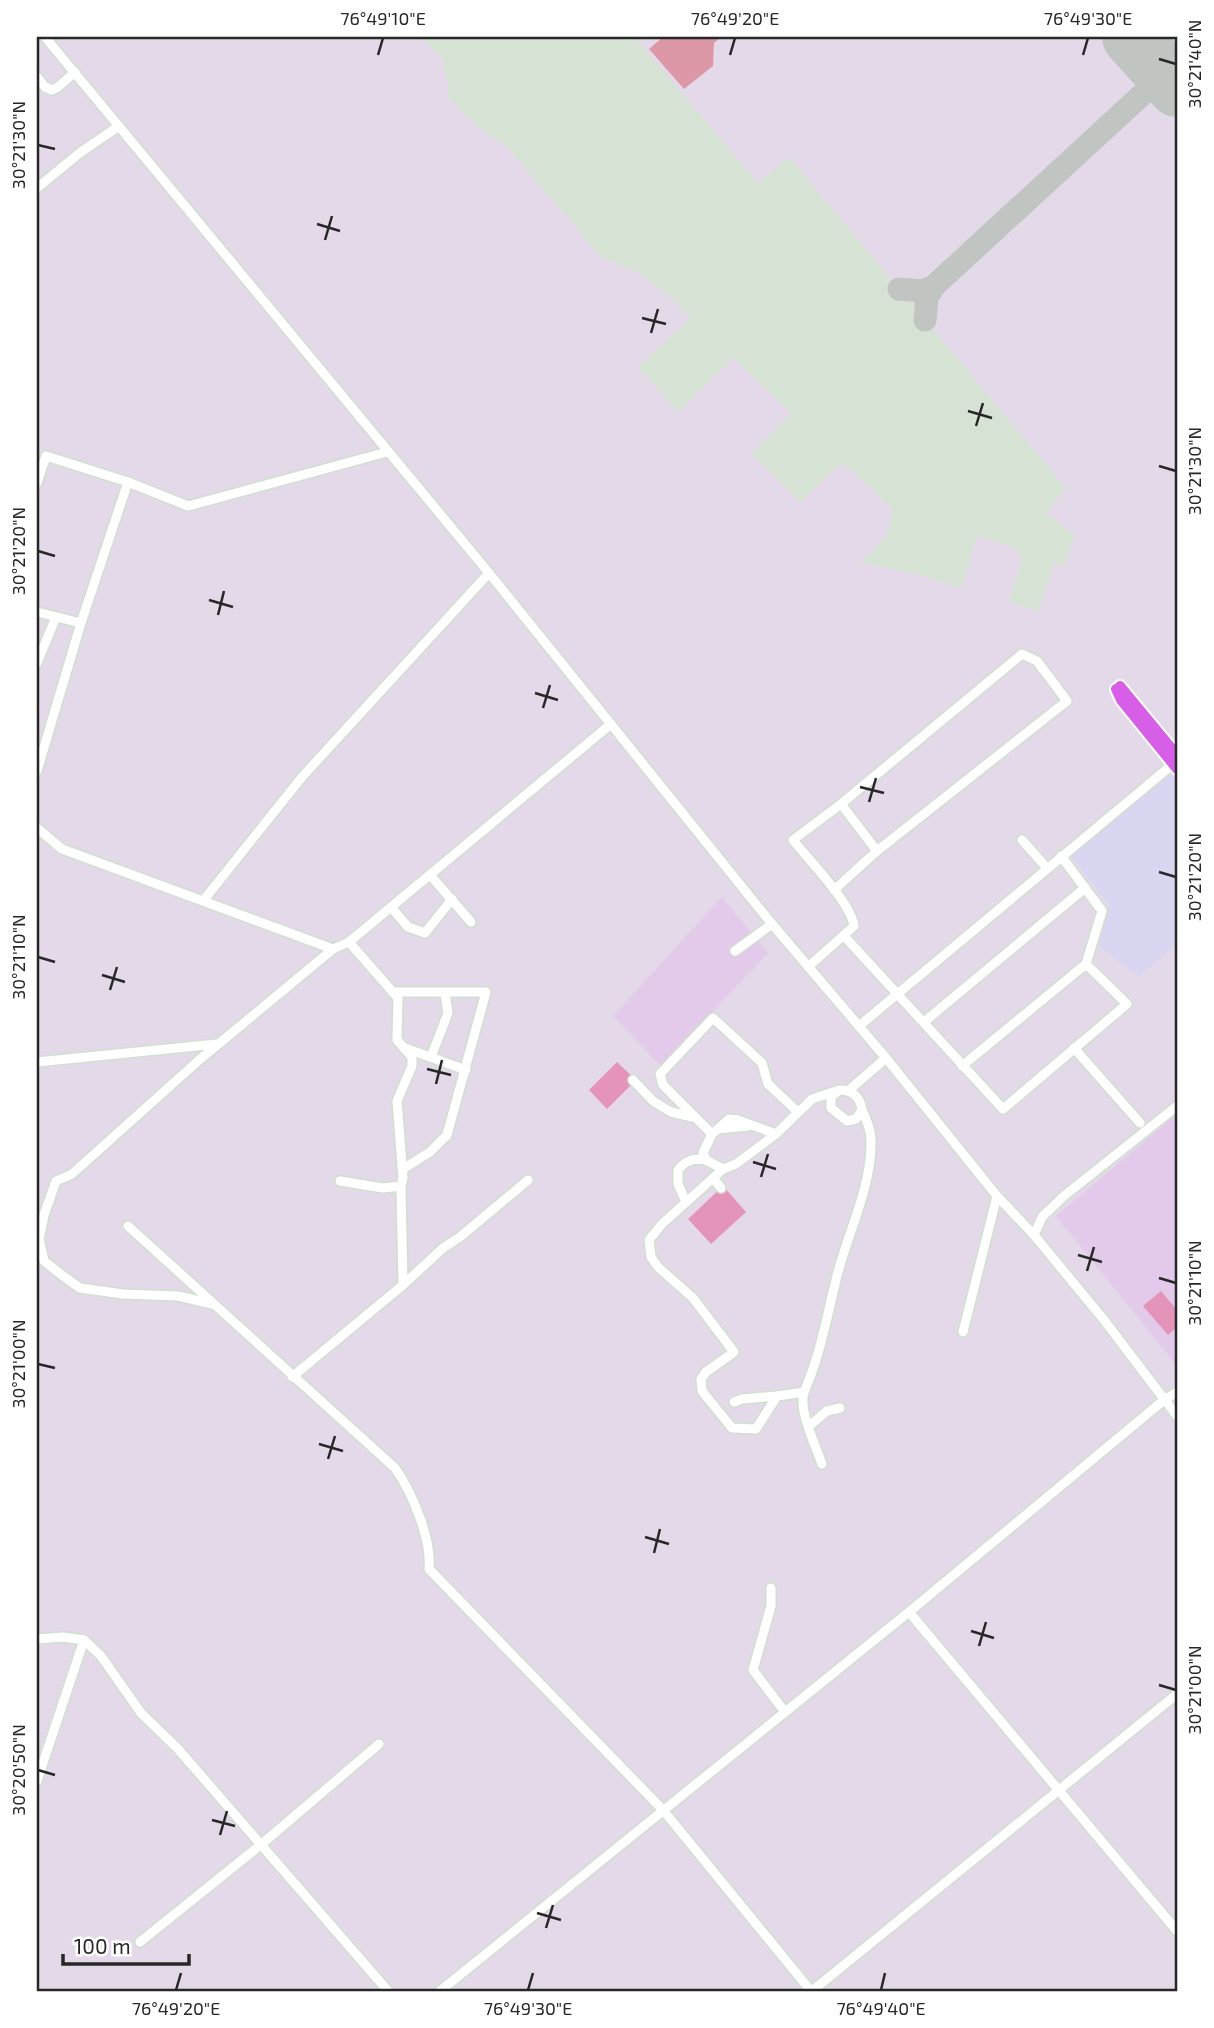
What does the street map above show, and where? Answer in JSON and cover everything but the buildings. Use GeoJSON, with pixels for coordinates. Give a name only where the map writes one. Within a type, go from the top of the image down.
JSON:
{"type":"FeatureCollection","features":[{"type":"Feature","properties":{"kind":"main road"},"geometry":{"type":"LineString","coordinates":[[1118,688],[1176,763]]}},
{"type":"Feature","properties":{"kind":"street"},"geometry":{"type":"LineString","coordinates":[[45,37],[489,573],[772,924],[886,1058],[997,1196],[1034,1235],[1177,1416]]}},
{"type":"Feature","properties":{"kind":"street"},"geometry":{"type":"LineString","coordinates":[[37,76],[52,90],[58,88],[75,72]]}},
{"type":"Feature","properties":{"kind":"street"},"geometry":{"type":"LineString","coordinates":[[37,188],[119,125]]}},
{"type":"Feature","properties":{"kind":"street"},"geometry":{"type":"LineString","coordinates":[[37,483],[46,456],[128,482],[188,506],[387,452]]}},
{"type":"Feature","properties":{"kind":"street"},"geometry":{"type":"LineString","coordinates":[[37,771],[39,750],[128,482]]}},
{"type":"Feature","properties":{"kind":"street"},"geometry":{"type":"LineString","coordinates":[[203,901],[302,777],[489,573]]}},
{"type":"Feature","properties":{"kind":"street"},"geometry":{"type":"LineString","coordinates":[[37,612],[81,622]]}},
{"type":"Feature","properties":{"kind":"street"},"geometry":{"type":"LineString","coordinates":[[37,663],[56,617]]}},
{"type":"Feature","properties":{"kind":"street"},"geometry":{"type":"LineString","coordinates":[[808,967],[845,937],[854,926],[853,919],[834,891],[793,840],[841,804],[1022,654],[1037,661],[1067,701],[877,852],[834,891]]}},
{"type":"Feature","properties":{"kind":"street"},"geometry":{"type":"LineString","coordinates":[[213,1304],[178,1296],[123,1294],[80,1288],[44,1261],[39,1249],[39,1239],[56,1181],[72,1174],[219,1044],[333,949],[349,942],[611,724]]}},
{"type":"Feature","properties":{"kind":"street"},"geometry":{"type":"LineString","coordinates":[[859,1026],[1046,868],[1176,763]]}},
{"type":"Feature","properties":{"kind":"street"},"geometry":{"type":"LineString","coordinates":[[841,804],[877,852]]}},
{"type":"Feature","properties":{"kind":"street"},"geometry":{"type":"LineString","coordinates":[[37,828],[62,849],[333,949]]}},
{"type":"Feature","properties":{"kind":"street"},"geometry":{"type":"LineString","coordinates":[[1022,840],[1046,868]]}},
{"type":"Feature","properties":{"kind":"street"},"geometry":{"type":"LineString","coordinates":[[962,1066],[1086,964],[1102,911],[1061,856]]}},
{"type":"Feature","properties":{"kind":"street"},"geometry":{"type":"LineString","coordinates":[[430,875],[471,922]]}},
{"type":"Feature","properties":{"kind":"street"},"geometry":{"type":"LineString","coordinates":[[924,1023],[1085,888]]}},
{"type":"Feature","properties":{"kind":"street"},"geometry":{"type":"LineString","coordinates":[[391,907],[408,927],[425,933],[452,899]]}},
{"type":"Feature","properties":{"kind":"street"},"geometry":{"type":"LineString","coordinates":[[735,951],[772,924]]}},
{"type":"Feature","properties":{"kind":"street"},"geometry":{"type":"LineString","coordinates":[[845,937],[1003,1109],[1126,1004],[1086,964]]}},
{"type":"Feature","properties":{"kind":"street"},"geometry":{"type":"LineString","coordinates":[[349,942],[398,998],[397,1040],[411,1057],[412,1066],[397,1101],[402,1169],[403,1285]]}},
{"type":"Feature","properties":{"kind":"street"},"geometry":{"type":"LineString","coordinates":[[392,992],[486,992],[447,1135],[429,1152],[402,1169]]}},
{"type":"Feature","properties":{"kind":"street"},"geometry":{"type":"LineString","coordinates":[[431,1057],[448,1013],[445,993]]}},
{"type":"Feature","properties":{"kind":"street"},"geometry":{"type":"LineString","coordinates":[[715,1132],[697,1120],[663,1085],[660,1074],[713,1018],[762,1063],[768,1084],[798,1112]]}},
{"type":"Feature","properties":{"kind":"street"},"geometry":{"type":"LineString","coordinates":[[37,1062],[219,1044]]}},
{"type":"Feature","properties":{"kind":"street"},"geometry":{"type":"LineString","coordinates":[[404,1048],[466,1070]]}},
{"type":"Feature","properties":{"kind":"street"},"geometry":{"type":"LineString","coordinates":[[1074,1048],[1140,1123]]}},
{"type":"Feature","properties":{"kind":"street"},"geometry":{"type":"LineString","coordinates":[[848,1091],[886,1058]]}},
{"type":"Feature","properties":{"kind":"street"},"geometry":{"type":"LineString","coordinates":[[633,1080],[653,1101],[697,1120]]}},
{"type":"Feature","properties":{"kind":"street"},"geometry":{"type":"LineString","coordinates":[[661,1106],[658,1096],[667,1094],[667,1089]]}},
{"type":"Feature","properties":{"kind":"street"},"geometry":{"type":"LineString","coordinates":[[836,1091],[829,1100],[831,1108],[838,1116],[852,1121],[860,1116],[862,1110]]}},
{"type":"Feature","properties":{"kind":"street"},"geometry":{"type":"LineString","coordinates":[[777,1396],[755,1429],[732,1428],[702,1391],[701,1379],[706,1372],[734,1352],[693,1298],[658,1267],[649,1248],[649,1240],[662,1224],[723,1169],[736,1164],[776,1134],[812,1099],[836,1091],[848,1091],[858,1098],[869,1125],[872,1144],[870,1167],[838,1273],[818,1359],[804,1392],[804,1411],[822,1464]]}},
{"type":"Feature","properties":{"kind":"street"},"geometry":{"type":"LineString","coordinates":[[1034,1235],[1042,1217],[1064,1196],[1177,1106]]}},
{"type":"Feature","properties":{"kind":"street"},"geometry":{"type":"LineString","coordinates":[[706,1160],[704,1153],[715,1132],[729,1119],[776,1134]]}},
{"type":"Feature","properties":{"kind":"street"},"geometry":{"type":"LineString","coordinates":[[686,1202],[678,1184],[678,1170],[691,1160],[706,1160],[723,1169]]}},
{"type":"Feature","properties":{"kind":"street"},"geometry":{"type":"LineString","coordinates":[[713,1178],[721,1188]]}},
{"type":"Feature","properties":{"kind":"street"},"geometry":{"type":"LineString","coordinates":[[292,1377],[403,1285],[443,1248],[528,1180]]}},
{"type":"Feature","properties":{"kind":"street"},"geometry":{"type":"LineString","coordinates":[[340,1181],[383,1188],[401,1186]]}},
{"type":"Feature","properties":{"kind":"street"},"geometry":{"type":"LineString","coordinates":[[963,1332],[997,1196]]}},
{"type":"Feature","properties":{"kind":"street"},"geometry":{"type":"LineString","coordinates":[[128,1226],[395,1468],[405,1483],[423,1531],[430,1556],[429,1569],[663,1810],[812,1991],[1177,1694]]}},
{"type":"Feature","properties":{"kind":"street"},"geometry":{"type":"LineString","coordinates":[[734,1402],[804,1392]]}},
{"type":"Feature","properties":{"kind":"street"},"geometry":{"type":"LineString","coordinates":[[440,1991],[1177,1392]]}},
{"type":"Feature","properties":{"kind":"street"},"geometry":{"type":"LineString","coordinates":[[809,1426],[827,1411],[841,1408]]}},
{"type":"Feature","properties":{"kind":"street"},"geometry":{"type":"LineString","coordinates":[[771,1588],[771,1606],[753,1670],[785,1712]]}},
{"type":"Feature","properties":{"kind":"street"},"geometry":{"type":"LineString","coordinates":[[909,1612],[1177,1931]]}},
{"type":"Feature","properties":{"kind":"street"},"geometry":{"type":"LineString","coordinates":[[37,1639],[64,1637],[84,1640],[101,1656],[141,1713],[178,1749],[388,1991]]}},
{"type":"Feature","properties":{"kind":"street"},"geometry":{"type":"LineString","coordinates":[[37,1781],[84,1640]]}},
{"type":"Feature","properties":{"kind":"street"},"geometry":{"type":"LineString","coordinates":[[140,1942],[379,1744]]}},
{"type":"Feature","properties":{"kind":"shaded area"},"geometry":{"type":"Polygon","coordinates":[[[422,37],[634,37],[758,183],[789,157],[1066,488],[1046,513],[1075,536],[1064,566],[1054,563],[1039,611],[1009,602],[1022,559],[1017,549],[977,536],[962,588],[860,562],[887,535],[893,510],[844,464],[836,468],[801,502],[803,505],[751,453],[791,413],[733,358],[679,412],[637,367],[691,318],[665,293],[636,272],[600,256],[509,149],[472,122],[450,100],[443,60],[422,37]]]}},
{"type":"Feature","properties":{"kind":"shaded area"},"geometry":{"type":"Polygon","coordinates":[[[663,37],[721,37],[714,43],[713,66],[684,89],[649,49],[663,37]]]}},
{"type":"Feature","properties":{"kind":"shaded area"},"geometry":{"type":"Polygon","coordinates":[[[1171,773],[1177,782],[1177,943],[1139,977],[1099,946],[1109,904],[1071,856],[1171,773]]]}},
{"type":"Feature","properties":{"kind":"shaded area"},"geometry":{"type":"Polygon","coordinates":[[[722,897],[768,953],[661,1066],[613,1016],[722,897]]]}},
{"type":"Feature","properties":{"kind":"shaded area"},"geometry":{"type":"Polygon","coordinates":[[[617,1062],[636,1080],[607,1109],[589,1090],[617,1062]]]}},
{"type":"Feature","properties":{"kind":"shaded area"},"geometry":{"type":"Polygon","coordinates":[[[1177,1114],[1177,1366],[1056,1216],[1177,1114]]]}},
{"type":"Feature","properties":{"kind":"shaded area"},"geometry":{"type":"Polygon","coordinates":[[[723,1186],[746,1212],[711,1244],[688,1219],[723,1186]]]}},
{"type":"Feature","properties":{"kind":"shaded area"},"geometry":{"type":"Polygon","coordinates":[[[1161,1291],[1177,1310],[1177,1327],[1168,1335],[1143,1306],[1161,1291]]]}},
{"type":"Feature","properties":{"kind":"taxiway"},"geometry":{"type":"LineString","coordinates":[[899,289],[922,291],[934,286],[1146,91],[1152,77],[1151,59]]}},
{"type":"Feature","properties":{"kind":"taxiway"},"geometry":{"type":"LineString","coordinates":[[1166,75],[1177,64]]}},
{"type":"Feature","properties":{"kind":"taxiway"},"geometry":{"type":"LineString","coordinates":[[1146,91],[1159,85],[1175,85]]}},
{"type":"Feature","properties":{"kind":"taxiway"},"geometry":{"type":"LineString","coordinates":[[925,320],[927,297],[934,286]]}},
{"type":"Feature","properties":{"kind":"runway"},"geometry":{"type":"LineString","coordinates":[[1131,37],[1177,88]]}}]}
